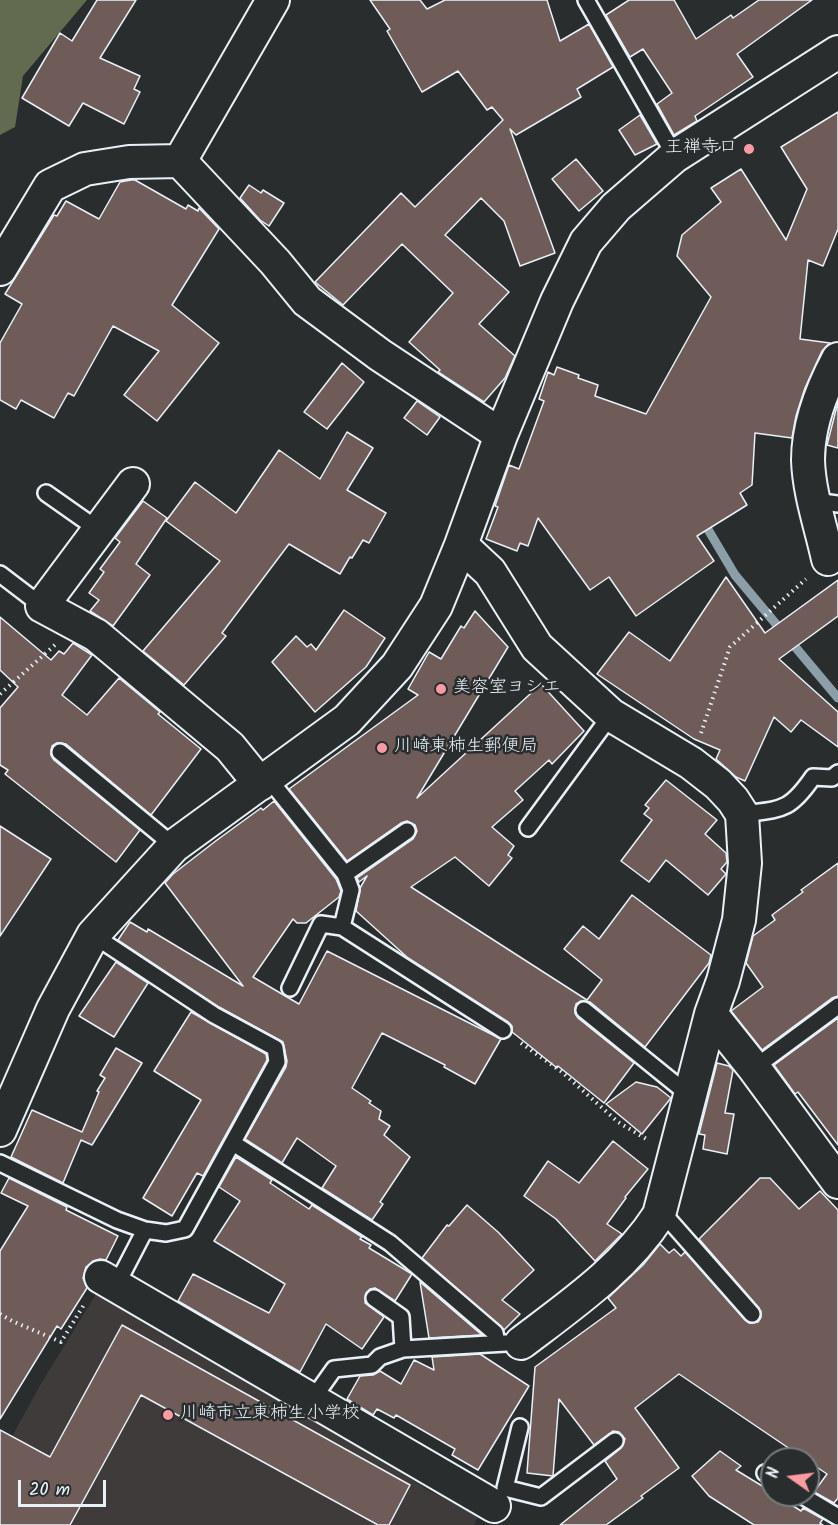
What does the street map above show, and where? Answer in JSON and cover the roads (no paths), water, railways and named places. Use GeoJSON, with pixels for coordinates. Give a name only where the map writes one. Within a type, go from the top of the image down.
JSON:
{"type":"FeatureCollection","features":[{"type":"Feature","properties":{"kind":"street"},"geometry":{"type":"LineString","coordinates":[[180,161],[273,0]]}},
{"type":"Feature","properties":{"kind":"street"},"geometry":{"type":"LineString","coordinates":[[2,1121],[53,1009],[93,935],[174,846],[347,720],[397,666],[436,606],[501,435],[557,301],[586,242],[616,207],[675,156],[838,52]]}},
{"type":"Feature","properties":{"kind":"street"},"geometry":{"type":"LineString","coordinates":[[0,269],[50,186],[85,169],[129,162],[180,161],[275,262],[307,301],[380,355],[501,435]]}},
{"type":"Feature","properties":{"kind":"street"},"geometry":{"type":"LineString","coordinates":[[828,559],[826,503],[808,460],[811,430],[829,376],[838,359]]}},
{"type":"Feature","properties":{"kind":"street"},"geometry":{"type":"LineString","coordinates":[[134,484],[42,606],[96,635],[230,747],[264,781]]}},
{"type":"Feature","properties":{"kind":"street"},"geometry":{"type":"LineString","coordinates":[[461,545],[490,572],[537,647],[611,715],[691,763],[718,784],[733,800],[742,814],[745,863],[739,920],[689,1095],[659,1215],[648,1233],[591,1291],[509,1343]]}},
{"type":"Feature","properties":{"kind":"street"},"geometry":{"type":"LineString","coordinates":[[711,1014],[838,1182]]}},
{"type":"Feature","properties":{"kind":"street"},"geometry":{"type":"LineString","coordinates":[[108,1282],[495,1507]]}},
{"type":"Feature","properties":{"kind":"lane"},"geometry":{"type":"LineString","coordinates":[[586,0],[675,156]]}},
{"type":"Feature","properties":{"kind":"lane"},"geometry":{"type":"LineString","coordinates":[[46,493],[100,531]]}},
{"type":"Feature","properties":{"kind":"lane"},"geometry":{"type":"LineString","coordinates":[[0,574],[42,606]]}},
{"type":"Feature","properties":{"kind":"lane"},"geometry":{"type":"LineString","coordinates":[[528,828],[611,715]]}},
{"type":"Feature","properties":{"kind":"lane"},"geometry":{"type":"LineString","coordinates":[[60,752],[174,846]]}},
{"type":"Feature","properties":{"kind":"lane"},"geometry":{"type":"LineString","coordinates":[[742,814],[782,809],[801,794],[813,777],[832,778],[838,773]]}},
{"type":"Feature","properties":{"kind":"lane"},"geometry":{"type":"LineString","coordinates":[[264,781],[345,874],[351,891],[342,927]]}},
{"type":"Feature","properties":{"kind":"lane"},"geometry":{"type":"LineString","coordinates":[[345,874],[407,831]]}},
{"type":"Feature","properties":{"kind":"lane"},"geometry":{"type":"LineString","coordinates":[[290,988],[321,924],[342,927],[503,1030]]}},
{"type":"Feature","properties":{"kind":"lane"},"geometry":{"type":"LineString","coordinates":[[0,1162],[117,1220],[146,1230],[166,1233],[185,1229],[277,1062],[275,1048],[214,1015],[93,935]]}},
{"type":"Feature","properties":{"kind":"lane"},"geometry":{"type":"LineString","coordinates":[[754,1068],[838,1006]]}},
{"type":"Feature","properties":{"kind":"lane"},"geometry":{"type":"LineString","coordinates":[[584,1010],[689,1095]]}},
{"type":"Feature","properties":{"kind":"lane"},"geometry":{"type":"LineString","coordinates":[[232,1143],[390,1243],[509,1343]]}},
{"type":"Feature","properties":{"kind":"lane"},"geometry":{"type":"LineString","coordinates":[[659,1215],[670,1221],[752,1314]]}},
{"type":"Feature","properties":{"kind":"lane"},"geometry":{"type":"LineString","coordinates":[[108,1282],[146,1230]]}},
{"type":"Feature","properties":{"kind":"lane"},"geometry":{"type":"LineString","coordinates":[[374,1298],[401,1317],[403,1349]]}},
{"type":"Feature","properties":{"kind":"lane"},"geometry":{"type":"LineString","coordinates":[[312,1400],[334,1369],[372,1365],[380,1357],[403,1349],[509,1343]]}},
{"type":"Feature","properties":{"kind":"lane"},"geometry":{"type":"LineString","coordinates":[[520,1427],[495,1507],[541,1497],[615,1441]]}},
{"type":"Feature","properties":{"kind":"lane"},"geometry":{"type":"LineString","coordinates":[[820,1506],[838,1517]]}},
{"type":"Feature","properties":{"kind":"waterway"},"geometry":{"type":"LineString","coordinates":[[703,521],[735,575],[838,698]]}},
{"type":"Feature","properties":{"kind":"place","name":"王禅寺口"},"geometry":{"type":"Point","coordinates":[749,149]}},
{"type":"Feature","properties":{"kind":"place","name":"美容室ヨシエ"},"geometry":{"type":"Point","coordinates":[441,689]}},
{"type":"Feature","properties":{"kind":"place","name":"川崎東柿生郵便局"},"geometry":{"type":"Point","coordinates":[382,748]}},
{"type":"Feature","properties":{"kind":"place","name":"川崎市立東柿生小学校"},"geometry":{"type":"Point","coordinates":[168,1415]}}]}
